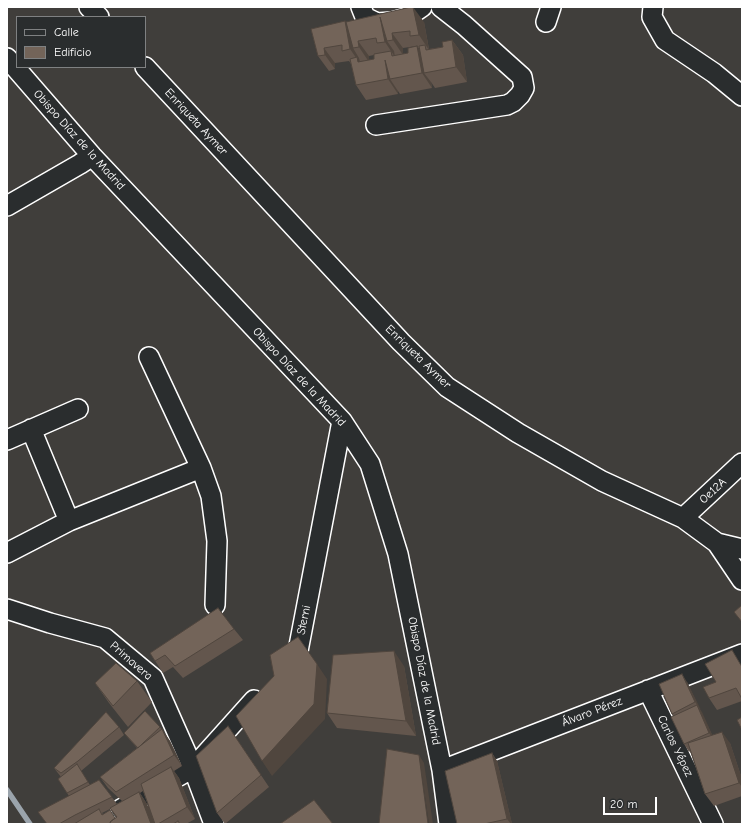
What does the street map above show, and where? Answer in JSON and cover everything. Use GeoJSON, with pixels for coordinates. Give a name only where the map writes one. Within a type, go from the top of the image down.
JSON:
{"type":"FeatureCollection","features":[{"type":"Feature","properties":{"kind":"street"},"geometry":{"type":"LineString","coordinates":[[89,7],[98,16]]}},
{"type":"Feature","properties":{"kind":"street"},"geometry":{"type":"LineString","coordinates":[[361,7],[365,17],[377,23],[392,22],[406,18],[422,7]]}},
{"type":"Feature","properties":{"kind":"street"},"geometry":{"type":"LineString","coordinates":[[376,125],[507,105],[520,96],[524,88],[522,77],[464,25],[441,7]]}},
{"type":"Feature","properties":{"kind":"street"},"geometry":{"type":"LineString","coordinates":[[653,7],[652,17],[665,40],[714,73],[742,96]]}},
{"type":"Feature","properties":{"kind":"street","name":"Obispo Díaz de la Madrid"},"geometry":{"type":"LineString","coordinates":[[7,58],[92,156],[342,421],[370,464],[398,554],[442,770],[449,824]]}},
{"type":"Feature","properties":{"kind":"street","name":"Enriqueta Aymer"},"geometry":{"type":"LineString","coordinates":[[146,68],[401,342],[447,387],[518,433],[602,481],[683,518],[717,543],[742,580]]}},
{"type":"Feature","properties":{"kind":"street"},"geometry":{"type":"LineString","coordinates":[[7,206],[92,156]]}},
{"type":"Feature","properties":{"kind":"street"},"geometry":{"type":"LineString","coordinates":[[148,357],[201,468],[211,496],[218,541],[215,606]]}},
{"type":"Feature","properties":{"kind":"street"},"geometry":{"type":"LineString","coordinates":[[7,440],[78,408]]}},
{"type":"Feature","properties":{"kind":"street","name":"Sterni"},"geometry":{"type":"LineString","coordinates":[[119,810],[193,768],[298,651],[342,421]]}},
{"type":"Feature","properties":{"kind":"street"},"geometry":{"type":"LineString","coordinates":[[31,429],[69,521]]}},
{"type":"Feature","properties":{"kind":"street","name":"Oe12A"},"geometry":{"type":"LineString","coordinates":[[683,518],[742,463]]}},
{"type":"Feature","properties":{"kind":"street"},"geometry":{"type":"LineString","coordinates":[[7,553],[69,521],[201,468]]}},
{"type":"Feature","properties":{"kind":"street"},"geometry":{"type":"LineString","coordinates":[[717,543],[742,549]]}},
{"type":"Feature","properties":{"kind":"street","name":"Primavera"},"geometry":{"type":"LineString","coordinates":[[7,609],[50,623],[105,638],[153,678],[193,768],[214,824]]}},
{"type":"Feature","properties":{"kind":"street","name":"Álvaro Pérez"},"geometry":{"type":"LineString","coordinates":[[442,770],[742,654]]}},
{"type":"Feature","properties":{"kind":"street","name":"Carlos Yépez"},"geometry":{"type":"LineString","coordinates":[[648,690],[713,824]]}},
{"type":"Feature","properties":{"kind":"building"},"geometry":{"type":"Polygon","coordinates":[[[413,7],[419,35],[410,36],[410,31],[392,33],[393,40],[387,41],[380,17],[385,42],[377,43],[376,38],[358,41],[359,47],[353,48],[346,22],[413,7]]]}},
{"type":"Feature","properties":{"kind":"building"},"geometry":{"type":"Polygon","coordinates":[[[345,21],[350,49],[342,51],[342,45],[324,48],[325,55],[318,56],[311,29],[345,21]]]}},
{"type":"Feature","properties":{"kind":"building"},"geometry":{"type":"Polygon","coordinates":[[[452,40],[456,67],[424,73],[419,46],[425,45],[426,50],[443,47],[442,42],[452,40]]]}},
{"type":"Feature","properties":{"kind":"building"},"geometry":{"type":"Polygon","coordinates":[[[417,46],[422,73],[390,79],[385,60],[388,79],[356,85],[350,59],[357,57],[358,62],[374,59],[374,54],[391,51],[392,56],[408,53],[408,48],[417,46]]]}},
{"type":"Feature","properties":{"kind":"building"},"geometry":{"type":"Polygon","coordinates":[[[742,605],[742,622],[734,612],[742,605]]]}},
{"type":"Feature","properties":{"kind":"building"},"geometry":{"type":"Polygon","coordinates":[[[218,608],[234,629],[175,666],[165,655],[155,661],[150,653],[218,608]]]}},
{"type":"Feature","properties":{"kind":"building"},"geometry":{"type":"Polygon","coordinates":[[[298,637],[317,664],[314,704],[262,761],[236,716],[274,676],[270,655],[298,637]]]}},
{"type":"Feature","properties":{"kind":"building"},"geometry":{"type":"Polygon","coordinates":[[[732,650],[742,667],[742,699],[736,688],[709,698],[703,687],[716,682],[705,664],[732,650]]]}},
{"type":"Feature","properties":{"kind":"building"},"geometry":{"type":"Polygon","coordinates":[[[394,651],[406,721],[327,713],[333,655],[394,651]]]}},
{"type":"Feature","properties":{"kind":"building"},"geometry":{"type":"Polygon","coordinates":[[[116,663],[137,681],[113,706],[95,683],[116,663]]]}},
{"type":"Feature","properties":{"kind":"building"},"geometry":{"type":"Polygon","coordinates":[[[682,674],[695,702],[672,714],[659,684],[682,674]]]}},
{"type":"Feature","properties":{"kind":"building"},"geometry":{"type":"Polygon","coordinates":[[[697,705],[709,733],[684,744],[671,717],[697,705]]]}},
{"type":"Feature","properties":{"kind":"building"},"geometry":{"type":"Polygon","coordinates":[[[145,711],[160,727],[138,748],[124,733],[145,711]]]}},
{"type":"Feature","properties":{"kind":"building"},"geometry":{"type":"Polygon","coordinates":[[[106,712],[119,727],[61,773],[54,768],[106,712]]]}},
{"type":"Feature","properties":{"kind":"building"},"geometry":{"type":"Polygon","coordinates":[[[742,717],[742,730],[737,720],[742,717]]]}},
{"type":"Feature","properties":{"kind":"building"},"geometry":{"type":"Polygon","coordinates":[[[228,726],[261,775],[217,813],[196,756],[228,726]]]}},
{"type":"Feature","properties":{"kind":"building"},"geometry":{"type":"Polygon","coordinates":[[[162,729],[174,755],[116,792],[100,777],[162,729]]]}},
{"type":"Feature","properties":{"kind":"building"},"geometry":{"type":"Polygon","coordinates":[[[722,732],[739,783],[705,794],[688,743],[722,732]]]}},
{"type":"Feature","properties":{"kind":"building"},"geometry":{"type":"Polygon","coordinates":[[[387,749],[419,755],[428,824],[379,824],[387,749]]]}},
{"type":"Feature","properties":{"kind":"building"},"geometry":{"type":"Polygon","coordinates":[[[492,753],[507,819],[484,824],[457,824],[445,771],[492,753]]]}},
{"type":"Feature","properties":{"kind":"building"},"geometry":{"type":"Polygon","coordinates":[[[77,764],[88,782],[67,793],[58,779],[77,764]]]}},
{"type":"Feature","properties":{"kind":"building"},"geometry":{"type":"Polygon","coordinates":[[[171,767],[187,807],[158,824],[155,824],[141,784],[171,767]]]}},
{"type":"Feature","properties":{"kind":"building"},"geometry":{"type":"Polygon","coordinates":[[[99,780],[112,797],[59,824],[47,824],[38,812],[99,780]]]}},
{"type":"Feature","properties":{"kind":"building"},"geometry":{"type":"Polygon","coordinates":[[[139,792],[151,824],[111,824],[110,822],[117,817],[110,808],[139,792]]]}},
{"type":"Feature","properties":{"kind":"building"},"geometry":{"type":"Polygon","coordinates":[[[314,800],[333,824],[280,824],[314,800]]]}},
{"type":"Feature","properties":{"kind":"building"},"geometry":{"type":"Polygon","coordinates":[[[99,809],[102,815],[110,810],[115,818],[110,822],[111,824],[74,824],[99,809]]]}},
{"type":"Feature","properties":{"kind":"building"},"geometry":{"type":"Polygon","coordinates":[[[178,821],[180,824],[173,824],[178,821]]]}},
{"type":"Feature","properties":{"kind":"waterway"},"geometry":{"type":"LineString","coordinates":[[7,790],[30,824]]}}]}
